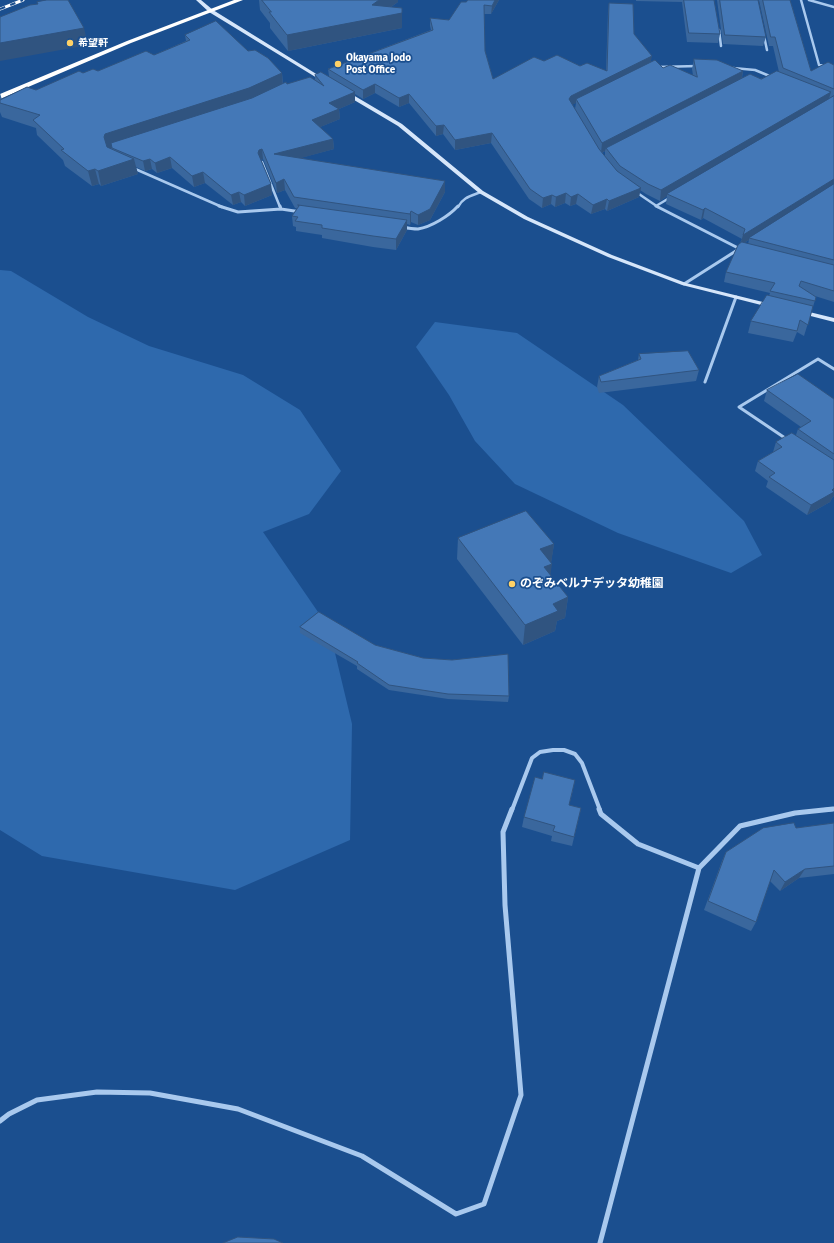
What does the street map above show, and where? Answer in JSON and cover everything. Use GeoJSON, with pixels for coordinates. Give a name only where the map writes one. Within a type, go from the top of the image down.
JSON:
{"type":"FeatureCollection","features":[{"type":"Feature","properties":{"kind":"highway"},"geometry":{"type":"LineString","coordinates":[[0,97],[129,42],[240,0]]}},
{"type":"Feature","properties":{"kind":"street"},"geometry":{"type":"LineString","coordinates":[[198,0],[211,11],[313,76],[328,83]]}},
{"type":"Feature","properties":{"kind":"street"},"geometry":{"type":"LineString","coordinates":[[801,0],[819,65],[834,67]]}},
{"type":"Feature","properties":{"kind":"street"},"geometry":{"type":"LineString","coordinates":[[809,0],[834,7]]}},
{"type":"Feature","properties":{"kind":"street"},"geometry":{"type":"LineString","coordinates":[[718,23],[721,46]]}},
{"type":"Feature","properties":{"kind":"street"},"geometry":{"type":"LineString","coordinates":[[763,29],[767,50]]}},
{"type":"Feature","properties":{"kind":"street"},"geometry":{"type":"LineString","coordinates":[[653,67],[701,66]]}},
{"type":"Feature","properties":{"kind":"street"},"geometry":{"type":"LineString","coordinates":[[732,68],[756,70],[777,79]]}},
{"type":"Feature","properties":{"kind":"street"},"geometry":{"type":"LineString","coordinates":[[756,77],[763,73]]}},
{"type":"Feature","properties":{"kind":"street"},"geometry":{"type":"LineString","coordinates":[[341,90],[400,125],[482,192],[526,218],[610,256],[684,284],[778,307]]}},
{"type":"Feature","properties":{"kind":"street"},"geometry":{"type":"LineString","coordinates":[[262,162],[282,209]]}},
{"type":"Feature","properties":{"kind":"street"},"geometry":{"type":"LineString","coordinates":[[126,166],[226,209],[251,212],[282,209],[304,212]]}},
{"type":"Feature","properties":{"kind":"street"},"geometry":{"type":"LineString","coordinates":[[630,188],[656,206],[738,250],[746,251]]}},
{"type":"Feature","properties":{"kind":"street"},"geometry":{"type":"LineString","coordinates":[[394,226],[417,229],[429,225],[446,216],[458,207],[467,196],[482,192]]}},
{"type":"Feature","properties":{"kind":"street"},"geometry":{"type":"LineString","coordinates":[[656,206],[676,194]]}},
{"type":"Feature","properties":{"kind":"street"},"geometry":{"type":"LineString","coordinates":[[684,284],[745,246]]}},
{"type":"Feature","properties":{"kind":"street"},"geometry":{"type":"LineString","coordinates":[[705,382],[736,297]]}},
{"type":"Feature","properties":{"kind":"street"},"geometry":{"type":"LineString","coordinates":[[792,310],[834,320]]}},
{"type":"Feature","properties":{"kind":"street"},"geometry":{"type":"LineString","coordinates":[[790,440],[739,407],[818,359],[834,369]]}},
{"type":"Feature","properties":{"kind":"street"},"geometry":{"type":"LineString","coordinates":[[0,1121],[9,1114],[37,1100],[97,1092],[150,1093],[238,1109],[362,1156],[456,1214],[484,1204],[521,1095],[505,905],[503,832],[532,758],[540,752],[553,750],[564,750],[575,754],[582,763],[601,814],[638,844],[698,868]]}},
{"type":"Feature","properties":{"kind":"street"},"geometry":{"type":"LineString","coordinates":[[600,1243],[698,868],[740,826],[795,813],[834,809]]}},
{"type":"Feature","properties":{"kind":"shaded area"},"geometry":{"type":"Polygon","coordinates":[[[0,270],[11,271],[88,317],[149,346],[243,375],[300,410],[341,471],[309,514],[263,532],[329,628],[352,724],[350,840],[235,890],[42,856],[0,830],[0,270]]]}},
{"type":"Feature","properties":{"kind":"shaded area"},"geometry":{"type":"Polygon","coordinates":[[[435,322],[517,333],[623,405],[744,521],[762,555],[731,573],[618,533],[515,484],[475,441],[449,395],[416,347],[435,322]]]}},
{"type":"Feature","properties":{"kind":"building"},"geometry":{"type":"Polygon","coordinates":[[[47,0],[68,0],[84,28],[0,43],[0,17],[30,5],[38,4],[37,2],[47,0]]]}},
{"type":"Feature","properties":{"kind":"building"},"geometry":{"type":"Polygon","coordinates":[[[262,0],[379,0],[372,5],[402,8],[402,13],[287,35],[269,12],[271,12],[262,0]]]}},
{"type":"Feature","properties":{"kind":"building"},"geometry":{"type":"Polygon","coordinates":[[[468,0],[495,0],[492,6],[484,5],[485,51],[493,79],[534,57],[544,61],[557,55],[580,66],[587,63],[607,71],[609,3],[633,4],[634,34],[652,56],[571,96],[569,99],[599,149],[617,171],[641,188],[609,201],[607,199],[593,205],[578,194],[571,197],[566,193],[556,197],[552,195],[543,198],[530,189],[492,133],[455,140],[444,125],[436,126],[409,94],[399,98],[375,84],[363,90],[328,69],[433,30],[430,18],[449,20],[461,2],[466,2],[468,0]]]}},
{"type":"Feature","properties":{"kind":"building"},"geometry":{"type":"Polygon","coordinates":[[[684,0],[714,0],[720,34],[689,33],[684,0]]]}},
{"type":"Feature","properties":{"kind":"building"},"geometry":{"type":"Polygon","coordinates":[[[720,0],[758,0],[766,37],[725,35],[720,0]]]}},
{"type":"Feature","properties":{"kind":"building"},"geometry":{"type":"Polygon","coordinates":[[[763,0],[790,0],[811,71],[828,62],[834,65],[834,89],[783,68],[775,37],[771,37],[763,0]]]}},
{"type":"Feature","properties":{"kind":"building"},"geometry":{"type":"Polygon","coordinates":[[[216,21],[248,51],[255,50],[268,58],[282,73],[249,88],[105,134],[104,137],[107,147],[134,159],[98,171],[95,169],[88,171],[61,150],[64,149],[33,120],[40,115],[0,103],[0,100],[27,87],[36,90],[79,71],[83,73],[93,69],[98,71],[146,51],[154,55],[190,40],[185,35],[216,21]]]}},
{"type":"Feature","properties":{"kind":"building"},"geometry":{"type":"Polygon","coordinates":[[[694,59],[717,60],[743,71],[602,143],[576,99],[655,60],[663,68],[670,65],[697,77],[694,59]]]}},
{"type":"Feature","properties":{"kind":"building"},"geometry":{"type":"Polygon","coordinates":[[[777,71],[831,92],[661,190],[648,184],[620,166],[606,148],[750,74],[761,79],[777,71]]]}},
{"type":"Feature","properties":{"kind":"building"},"geometry":{"type":"Polygon","coordinates":[[[321,72],[355,92],[329,103],[339,109],[312,120],[333,139],[274,154],[445,181],[430,209],[418,215],[411,211],[410,214],[294,197],[284,179],[276,183],[262,149],[259,150],[258,153],[271,184],[244,195],[239,192],[231,195],[203,172],[192,176],[170,157],[155,163],[150,159],[143,161],[112,148],[111,143],[252,98],[286,82],[287,84],[310,77],[324,86],[315,75],[321,72]]]}},
{"type":"Feature","properties":{"kind":"building"},"geometry":{"type":"Polygon","coordinates":[[[834,96],[834,179],[743,235],[745,229],[705,208],[703,210],[667,194],[834,96]]]}},
{"type":"Feature","properties":{"kind":"building"},"geometry":{"type":"Polygon","coordinates":[[[834,184],[834,260],[749,238],[834,184]]]}},
{"type":"Feature","properties":{"kind":"building"},"geometry":{"type":"Polygon","coordinates":[[[298,205],[407,220],[396,239],[373,236],[322,228],[322,225],[295,221],[298,217],[292,216],[299,206],[298,205]]]}},
{"type":"Feature","properties":{"kind":"building"},"geometry":{"type":"Polygon","coordinates":[[[742,242],[834,265],[834,291],[801,281],[799,286],[816,297],[815,301],[770,291],[775,283],[726,272],[738,245],[742,242]]]}},
{"type":"Feature","properties":{"kind":"building"},"geometry":{"type":"Polygon","coordinates":[[[767,295],[813,306],[808,325],[800,320],[797,331],[751,321],[767,295]]]}},
{"type":"Feature","properties":{"kind":"building"},"geometry":{"type":"Polygon","coordinates":[[[688,351],[699,370],[601,382],[599,376],[641,359],[639,354],[688,351]]]}},
{"type":"Feature","properties":{"kind":"building"},"geometry":{"type":"Polygon","coordinates":[[[798,374],[834,399],[834,454],[798,429],[811,421],[767,390],[798,374]]]}},
{"type":"Feature","properties":{"kind":"building"},"geometry":{"type":"Polygon","coordinates":[[[792,433],[834,460],[834,488],[832,490],[834,492],[811,505],[769,477],[775,473],[758,461],[782,447],[776,442],[792,433]]]}},
{"type":"Feature","properties":{"kind":"building"},"geometry":{"type":"Polygon","coordinates":[[[526,511],[554,544],[540,549],[552,564],[544,567],[568,597],[553,604],[558,611],[525,625],[458,538],[526,511]]]}},
{"type":"Feature","properties":{"kind":"building"},"geometry":{"type":"Polygon","coordinates":[[[319,612],[375,645],[423,658],[452,660],[508,654],[509,696],[448,694],[389,685],[357,663],[358,662],[300,627],[319,612]]]}},
{"type":"Feature","properties":{"kind":"building"},"geometry":{"type":"Polygon","coordinates":[[[544,772],[575,780],[569,805],[581,808],[574,837],[553,831],[555,826],[524,817],[535,777],[542,779],[544,772]]]}},
{"type":"Feature","properties":{"kind":"building"},"geometry":{"type":"Polygon","coordinates":[[[794,823],[796,828],[834,823],[834,866],[805,869],[785,882],[774,870],[756,922],[708,901],[726,852],[763,828],[794,823]]]}},
{"type":"Feature","properties":{"kind":"building"},"geometry":{"type":"Polygon","coordinates":[[[238,1237],[274,1239],[283,1243],[223,1243],[238,1237]]]}},
{"type":"Feature","properties":{"kind":"railway"},"geometry":{"type":"LineString","coordinates":[[0,9],[23,0]]}},
{"type":"Feature","properties":{"kind":"place","name":"希望軒"},"geometry":{"type":"Point","coordinates":[70,43]}},
{"type":"Feature","properties":{"kind":"place","name":"Okayama Jodo Post Office"},"geometry":{"type":"Point","coordinates":[338,64]}},
{"type":"Feature","properties":{"kind":"place","name":"のぞみベルナデッタ幼稚園"},"geometry":{"type":"Point","coordinates":[512,584]}}]}
